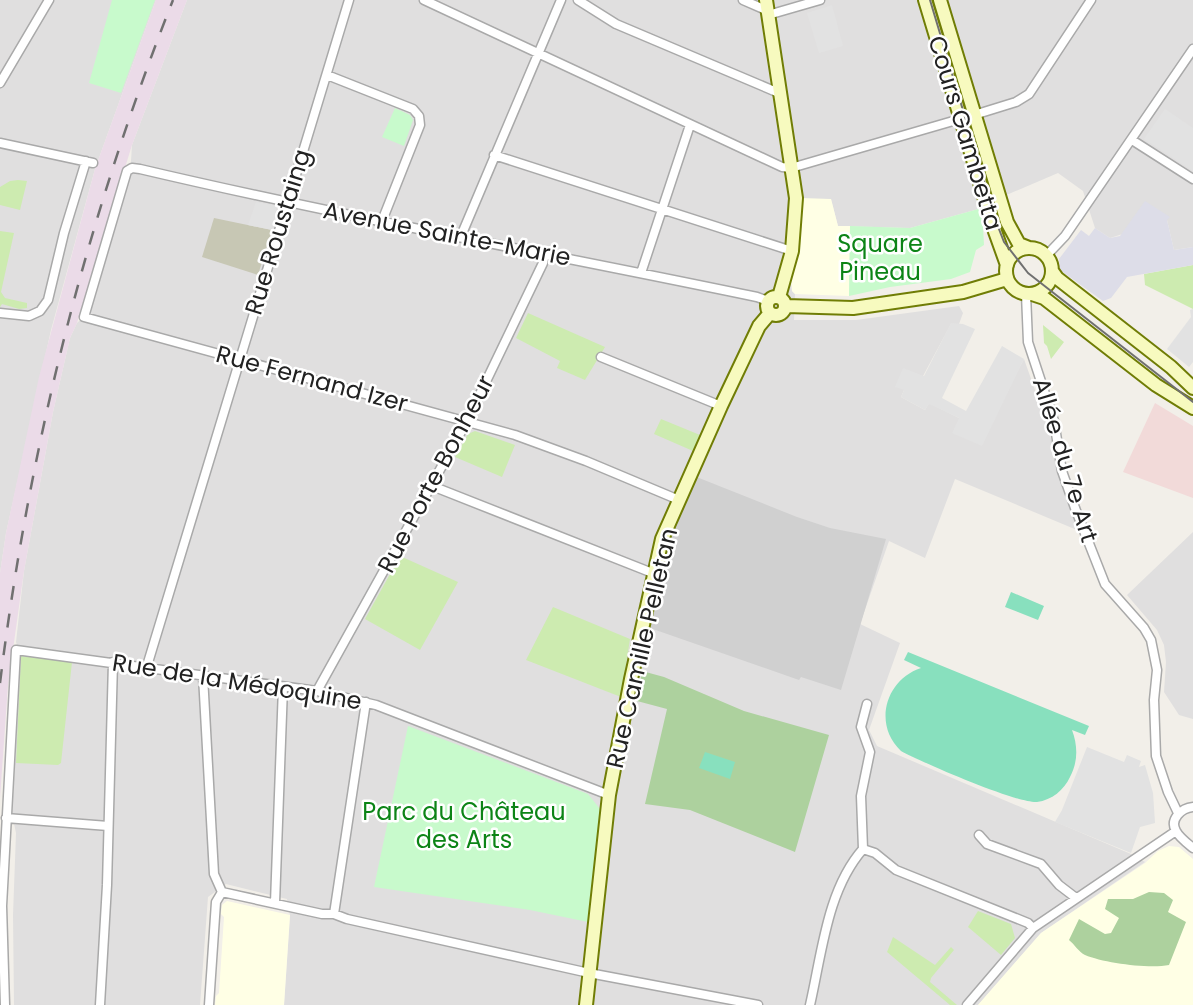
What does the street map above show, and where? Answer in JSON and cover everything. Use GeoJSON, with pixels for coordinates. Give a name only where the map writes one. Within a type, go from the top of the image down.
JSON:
{"type":"FeatureCollection","features":[{"type":"Feature","properties":{"kind":"street"},"geometry":{"type":"LineString","coordinates":[[0,83],[49,0]]}},
{"type":"Feature","properties":{"kind":"street","name":"Rue Roustaing"},"geometry":{"type":"LineString","coordinates":[[147,666],[349,0]]}},
{"type":"Feature","properties":{"kind":"street"},"geometry":{"type":"LineString","coordinates":[[424,0],[782,167],[791,168],[960,119]]}},
{"type":"Feature","properties":{"kind":"street"},"geometry":{"type":"LineString","coordinates":[[461,236],[561,0]]}},
{"type":"Feature","properties":{"kind":"street"},"geometry":{"type":"LineString","coordinates":[[578,0],[617,24],[779,93]]}},
{"type":"Feature","properties":{"kind":"street"},"geometry":{"type":"LineString","coordinates":[[743,0],[767,9],[820,0]]}},
{"type":"Feature","properties":{"kind":"street","name":"Cours Gambetta"},"geometry":{"type":"LineString","coordinates":[[925,0],[1007,272]]}},
{"type":"Feature","properties":{"kind":"street","name":"Cours Gambetta"},"geometry":{"type":"LineString","coordinates":[[940,0],[1007,222],[1019,244],[1029,248]]}},
{"type":"Feature","properties":{"kind":"street"},"geometry":{"type":"LineString","coordinates":[[974,115],[1016,102],[1029,94],[1091,0]]}},
{"type":"Feature","properties":{"kind":"street","name":"Rue Camille Pelletan"},"geometry":{"type":"LineString","coordinates":[[586,1005],[609,795],[662,539],[720,406],[759,326],[776,304],[792,251],[796,198],[767,9]]}},
{"type":"Feature","properties":{"kind":"street"},"geometry":{"type":"LineString","coordinates":[[1046,256],[1065,236],[1193,49]]}},
{"type":"Feature","properties":{"kind":"street"},"geometry":{"type":"LineString","coordinates":[[327,75],[413,109],[419,116],[420,125],[382,221]]}},
{"type":"Feature","properties":{"kind":"street"},"geometry":{"type":"LineString","coordinates":[[640,273],[690,125]]}},
{"type":"Feature","properties":{"kind":"street"},"geometry":{"type":"LineString","coordinates":[[1132,140],[1193,179]]}},
{"type":"Feature","properties":{"kind":"street"},"geometry":{"type":"LineString","coordinates":[[0,144],[89,162],[64,233],[48,300],[40,311],[29,316],[0,313]]}},
{"type":"Feature","properties":{"kind":"street"},"geometry":{"type":"LineString","coordinates":[[494,155],[792,251]]}},
{"type":"Feature","properties":{"kind":"street","name":"Avenue Sainte-Marie"},"geometry":{"type":"LineString","coordinates":[[127,171],[132,167],[287,202],[757,297],[776,304]]}},
{"type":"Feature","properties":{"kind":"street","name":"Rue Fernand Izer"},"geometry":{"type":"LineString","coordinates":[[127,171],[84,317],[467,421],[544,445],[679,500]]}},
{"type":"Feature","properties":{"kind":"street"},"geometry":{"type":"LineString","coordinates":[[776,304],[853,308],[963,292],[1007,272],[1016,252],[1029,248],[1046,256],[1057,278],[1171,367],[1193,388]]}},
{"type":"Feature","properties":{"kind":"street","name":"Rue Porte Bonheur"},"geometry":{"type":"LineString","coordinates":[[317,691],[467,421],[545,254]]}},
{"type":"Feature","properties":{"kind":"street"},"geometry":{"type":"LineString","coordinates":[[1029,294],[1045,287],[1052,271]]}},
{"type":"Feature","properties":{"kind":"street"},"geometry":{"type":"LineString","coordinates":[[1007,272],[1015,289],[1044,298],[1156,385],[1193,408]]}},
{"type":"Feature","properties":{"kind":"street","name":"Allée du 7e Art"},"geometry":{"type":"LineString","coordinates":[[1029,294],[1028,342],[1054,421],[1062,471],[1098,568],[1116,599],[1152,640],[1157,670],[1154,723],[1156,756],[1178,813]]}},
{"type":"Feature","properties":{"kind":"street"},"geometry":{"type":"LineString","coordinates":[[601,357],[720,406]]}},
{"type":"Feature","properties":{"kind":"street"},"geometry":{"type":"LineString","coordinates":[[432,486],[654,574]]}},
{"type":"Feature","properties":{"kind":"street","name":"Rue de la Médoquine"},"geometry":{"type":"LineString","coordinates":[[6,818],[16,650],[317,691],[366,702],[609,795]]}},
{"type":"Feature","properties":{"kind":"street"},"geometry":{"type":"LineString","coordinates":[[100,1005],[113,662]]}},
{"type":"Feature","properties":{"kind":"street"},"geometry":{"type":"LineString","coordinates":[[203,676],[214,874],[216,884],[222,892],[321,914],[334,914],[702,999],[758,1005]]}},
{"type":"Feature","properties":{"kind":"street"},"geometry":{"type":"LineString","coordinates":[[275,903],[283,687]]}},
{"type":"Feature","properties":{"kind":"street"},"geometry":{"type":"LineString","coordinates":[[334,914],[366,702]]}},
{"type":"Feature","properties":{"kind":"street"},"geometry":{"type":"LineString","coordinates":[[810,1005],[836,897],[850,863],[863,849],[861,796],[870,752],[861,727],[867,704]]}},
{"type":"Feature","properties":{"kind":"street"},"geometry":{"type":"LineString","coordinates":[[1193,807],[1184,808],[1174,822],[1176,831],[1193,848]]}},
{"type":"Feature","properties":{"kind":"street"},"geometry":{"type":"LineString","coordinates":[[5,1005],[2,906],[6,818],[108,826]]}},
{"type":"Feature","properties":{"kind":"street"},"geometry":{"type":"LineString","coordinates":[[967,1005],[1034,928],[1176,831]]}},
{"type":"Feature","properties":{"kind":"street"},"geometry":{"type":"LineString","coordinates":[[979,835],[987,844],[1041,864],[1059,885],[1076,898]]}},
{"type":"Feature","properties":{"kind":"street"},"geometry":{"type":"LineString","coordinates":[[863,849],[875,853],[896,870],[1028,923],[1034,928]]}},
{"type":"Feature","properties":{"kind":"street"},"geometry":{"type":"LineString","coordinates":[[209,1005],[216,902],[222,892]]}},
{"type":"Feature","properties":{"kind":"shaded area"},"geometry":{"type":"Polygon","coordinates":[[[0,0],[156,0],[95,169],[51,330],[6,533],[0,573],[0,0]]]}},
{"type":"Feature","properties":{"kind":"shaded area"},"geometry":{"type":"Polygon","coordinates":[[[156,0],[187,0],[132,145],[70,338],[53,412],[24,571],[8,685],[0,798],[0,573],[6,533],[39,377],[95,169],[156,0]]]}},
{"type":"Feature","properties":{"kind":"shaded area"},"geometry":{"type":"Polygon","coordinates":[[[187,0],[919,0],[982,208],[910,228],[838,226],[831,199],[801,199],[802,224],[798,257],[791,280],[795,294],[794,320],[856,320],[959,306],[963,313],[959,324],[951,324],[923,376],[904,390],[901,397],[925,410],[929,403],[959,418],[1005,395],[1024,359],[1046,421],[1077,530],[955,479],[925,558],[889,541],[860,624],[900,643],[869,730],[877,746],[1145,862],[1041,933],[978,1005],[284,1005],[290,915],[287,899],[226,884],[208,897],[200,1005],[14,1005],[16,833],[12,814],[21,656],[16,642],[24,571],[53,412],[70,338],[77,323],[90,311],[130,177],[132,145],[187,0]]]}},
{"type":"Feature","properties":{"kind":"shaded area"},"geometry":{"type":"Polygon","coordinates":[[[945,0],[1193,0],[1193,247],[1174,250],[1167,220],[1110,238],[1095,228],[1083,191],[1058,173],[1004,196],[945,0]]]}},
{"type":"Feature","properties":{"kind":"shaded area"},"geometry":{"type":"Polygon","coordinates":[[[832,5],[843,46],[819,53],[807,13],[832,5]]]}},
{"type":"Feature","properties":{"kind":"shaded area"},"geometry":{"type":"Polygon","coordinates":[[[1165,109],[1193,128],[1193,171],[1144,139],[1165,109]]]}},
{"type":"Feature","properties":{"kind":"shaded area"},"geometry":{"type":"Polygon","coordinates":[[[801,198],[831,199],[838,226],[850,226],[849,296],[795,294],[792,291],[791,280],[798,257],[802,224],[801,198]]]}},
{"type":"Feature","properties":{"kind":"shaded area"},"geometry":{"type":"Polygon","coordinates":[[[1145,201],[1170,217],[1167,220],[1174,250],[1193,247],[1193,265],[1127,277],[1111,298],[1103,301],[1060,270],[1059,259],[1081,230],[1089,236],[1095,228],[1110,238],[1120,236],[1145,201]]]}},
{"type":"Feature","properties":{"kind":"shaded area"},"geometry":{"type":"Polygon","coordinates":[[[256,202],[277,206],[272,230],[248,225],[256,202]]]}},
{"type":"Feature","properties":{"kind":"shaded area"},"geometry":{"type":"Polygon","coordinates":[[[214,218],[272,230],[258,275],[202,257],[214,218]]]}},
{"type":"Feature","properties":{"kind":"shaded area"},"geometry":{"type":"Polygon","coordinates":[[[1193,309],[1193,362],[1189,367],[1167,349],[1191,317],[1190,310],[1193,309]]]}},
{"type":"Feature","properties":{"kind":"shaded area"},"geometry":{"type":"Polygon","coordinates":[[[951,323],[975,329],[942,398],[966,411],[1002,346],[1024,359],[982,446],[952,433],[959,418],[929,404],[925,410],[901,397],[904,390],[895,387],[903,368],[924,376],[951,323]]]}},
{"type":"Feature","properties":{"kind":"shaded area"},"geometry":{"type":"Polygon","coordinates":[[[1155,403],[1193,426],[1193,498],[1123,472],[1155,403]]]}},
{"type":"Feature","properties":{"kind":"shaded area"},"geometry":{"type":"Polygon","coordinates":[[[694,476],[830,528],[886,539],[841,690],[801,677],[799,680],[647,627],[668,539],[694,476]]]}},
{"type":"Feature","properties":{"kind":"shaded area"},"geometry":{"type":"Polygon","coordinates":[[[1193,532],[1193,719],[1179,715],[1164,692],[1164,645],[1157,630],[1127,595],[1193,532]]]}},
{"type":"Feature","properties":{"kind":"shaded area"},"geometry":{"type":"Polygon","coordinates":[[[1087,747],[1124,762],[1127,755],[1141,761],[1139,767],[1145,765],[1153,793],[1155,823],[1140,827],[1131,853],[1055,822],[1087,747]]]}},
{"type":"Feature","properties":{"kind":"shaded area"},"geometry":{"type":"Polygon","coordinates":[[[1169,846],[1179,847],[1193,859],[1193,1005],[978,1005],[1041,933],[1169,846]]]}},
{"type":"Feature","properties":{"kind":"shaded area"},"geometry":{"type":"Polygon","coordinates":[[[227,901],[290,915],[284,1005],[215,1005],[219,993],[224,917],[221,914],[222,905],[227,901]]]}},
{"type":"Feature","properties":{"kind":"green space"},"geometry":{"type":"Polygon","coordinates":[[[112,0],[155,0],[121,93],[89,83],[112,0]]]}},
{"type":"Feature","properties":{"kind":"green space"},"geometry":{"type":"Polygon","coordinates":[[[395,108],[410,115],[413,120],[404,146],[382,137],[395,108]]]}},
{"type":"Feature","properties":{"kind":"green space"},"geometry":{"type":"Polygon","coordinates":[[[18,180],[27,181],[20,210],[0,205],[0,187],[18,180]]]}},
{"type":"Feature","properties":{"kind":"green space","name":"Square Pineau"},"geometry":{"type":"Polygon","coordinates":[[[982,208],[984,245],[976,250],[970,272],[951,279],[890,287],[849,296],[850,226],[910,228],[982,208]]]}},
{"type":"Feature","properties":{"kind":"green space"},"geometry":{"type":"Polygon","coordinates":[[[0,231],[14,233],[1,292],[5,298],[27,303],[27,308],[19,309],[2,304],[0,307],[0,231]]]}},
{"type":"Feature","properties":{"kind":"green space"},"geometry":{"type":"Polygon","coordinates":[[[1193,265],[1193,309],[1145,285],[1144,274],[1193,265]]]}},
{"type":"Feature","properties":{"kind":"green space"},"geometry":{"type":"Polygon","coordinates":[[[528,313],[605,347],[585,380],[557,368],[560,361],[516,338],[528,313]]]}},
{"type":"Feature","properties":{"kind":"green space"},"geometry":{"type":"Polygon","coordinates":[[[1043,325],[1064,342],[1051,359],[1044,343],[1043,325]]]}},
{"type":"Feature","properties":{"kind":"green space"},"geometry":{"type":"Polygon","coordinates":[[[661,419],[700,435],[693,451],[654,434],[661,419]]]}},
{"type":"Feature","properties":{"kind":"green space"},"geometry":{"type":"Polygon","coordinates":[[[475,431],[515,445],[502,477],[455,457],[468,434],[475,431]]]}},
{"type":"Feature","properties":{"kind":"green space"},"geometry":{"type":"Polygon","coordinates":[[[400,556],[458,582],[420,650],[365,619],[400,556]]]}},
{"type":"Feature","properties":{"kind":"green space"},"geometry":{"type":"Polygon","coordinates":[[[1011,592],[1044,606],[1038,620],[1005,607],[1011,592]]]}},
{"type":"Feature","properties":{"kind":"green space"},"geometry":{"type":"Polygon","coordinates":[[[553,607],[630,639],[621,697],[526,660],[553,607]]]}},
{"type":"Feature","properties":{"kind":"green space"},"geometry":{"type":"Polygon","coordinates":[[[908,652],[1089,726],[1085,735],[1072,730],[1076,760],[1067,782],[1057,794],[1037,802],[1027,801],[969,781],[901,751],[887,729],[886,716],[891,693],[899,682],[921,668],[904,660],[908,652]]]}},
{"type":"Feature","properties":{"kind":"green space"},"geometry":{"type":"Polygon","coordinates":[[[21,656],[72,662],[61,763],[58,765],[16,763],[21,656]]]}},
{"type":"Feature","properties":{"kind":"green space"},"geometry":{"type":"Polygon","coordinates":[[[642,671],[664,677],[744,711],[829,735],[795,852],[690,810],[645,804],[667,709],[637,701],[642,671]]]}},
{"type":"Feature","properties":{"kind":"green space","name":"Parc du Château des Arts"},"geometry":{"type":"Polygon","coordinates":[[[408,726],[588,794],[600,809],[588,922],[530,910],[374,887],[408,726]]]}},
{"type":"Feature","properties":{"kind":"green space"},"geometry":{"type":"Polygon","coordinates":[[[705,752],[735,762],[730,779],[699,768],[705,752]]]}},
{"type":"Feature","properties":{"kind":"green space"},"geometry":{"type":"Polygon","coordinates":[[[1149,892],[1164,893],[1173,900],[1168,912],[1186,922],[1169,965],[1139,966],[1103,960],[1085,955],[1069,940],[1079,919],[1105,934],[1111,933],[1119,918],[1105,909],[1108,899],[1133,899],[1149,892]]]}},
{"type":"Feature","properties":{"kind":"green space"},"geometry":{"type":"Polygon","coordinates":[[[978,911],[1011,924],[1015,938],[1001,955],[968,927],[978,911]]]}},
{"type":"Feature","properties":{"kind":"green space"},"geometry":{"type":"Polygon","coordinates":[[[893,937],[935,965],[951,947],[954,950],[930,982],[957,1005],[950,1005],[887,952],[893,937]]]}},
{"type":"Feature","properties":{"kind":"tram line"},"geometry":{"type":"LineString","coordinates":[[930,0],[1004,242],[1028,273],[1193,402]]}},
{"type":"Feature","properties":{"kind":"railway"},"geometry":{"type":"LineString","coordinates":[[0,683],[27,508],[65,336],[113,166],[173,0]]}}]}
